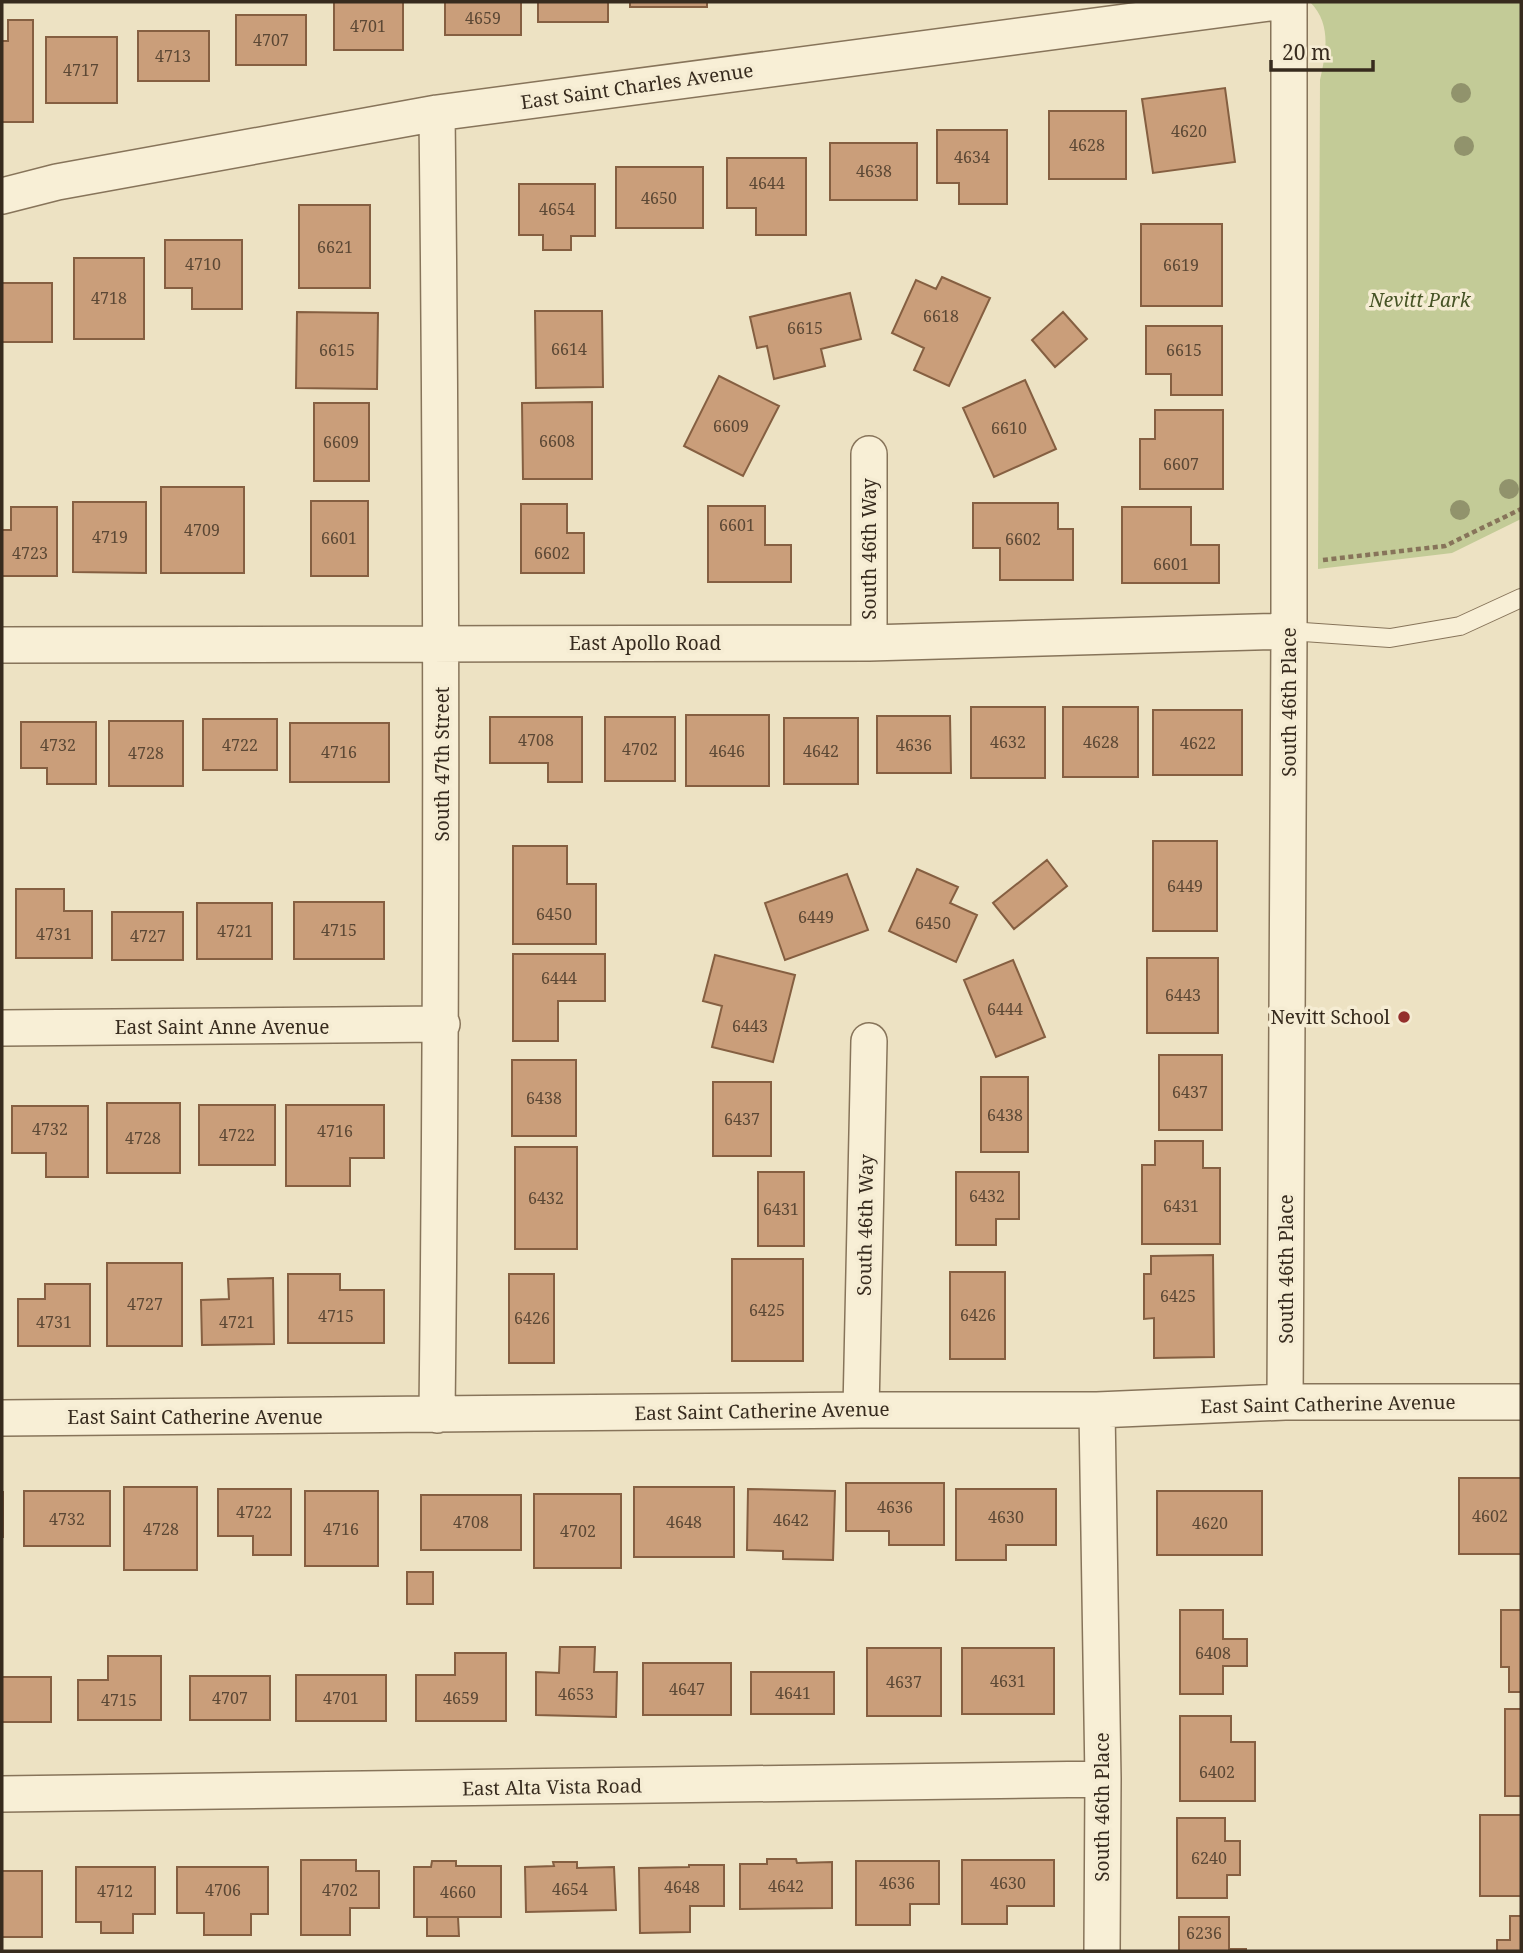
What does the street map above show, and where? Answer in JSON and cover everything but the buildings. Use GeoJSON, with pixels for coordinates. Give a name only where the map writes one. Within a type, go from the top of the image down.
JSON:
{"type":"FeatureCollection","features":[{"type":"Feature","properties":{"kind":"street","name":"East Saint Charles Avenue"},"geometry":{"type":"LineString","coordinates":[[2,196],[57,182],[437,113],[1277,2]]}},
{"type":"Feature","properties":{"kind":"street","name":"South 46th Place"},"geometry":{"type":"LineString","coordinates":[[1285,1402],[1289,2]]}},
{"type":"Feature","properties":{"kind":"street","name":"South 47th Street"},"geometry":{"type":"LineString","coordinates":[[437,113],[442,643],[442,1024],[437,1415]]}},
{"type":"Feature","properties":{"kind":"street","name":"South 46th Way"},"geometry":{"type":"LineString","coordinates":[[869,454],[869,643]]}},
{"type":"Feature","properties":{"kind":"street","name":"East Apollo Road"},"geometry":{"type":"LineString","coordinates":[[2,645],[869,643],[1289,631]]}},
{"type":"Feature","properties":{"kind":"street","name":"East Saint Anne Avenue"},"geometry":{"type":"LineString","coordinates":[[2,1028],[442,1024]]}},
{"type":"Feature","properties":{"kind":"street","name":"South 46th Way"},"geometry":{"type":"LineString","coordinates":[[862,1410],[869,1041]]}},
{"type":"Feature","properties":{"kind":"street","name":"East Saint Catherine Avenue"},"geometry":{"type":"LineString","coordinates":[[2,1418],[1097,1410],[1285,1402],[1521,1402]]}},
{"type":"Feature","properties":{"kind":"street","name":"South 46th Place"},"geometry":{"type":"LineString","coordinates":[[1097,1410],[1103,1779],[1102,1951]]}},
{"type":"Feature","properties":{"kind":"street","name":"East Alta Vista Road"},"geometry":{"type":"LineString","coordinates":[[2,1794],[1103,1779]]}},
{"type":"Feature","properties":{"kind":"lane"},"geometry":{"type":"LineString","coordinates":[[1289,631],[1390,638],[1460,626],[1521,598]]}},
{"type":"Feature","properties":{"kind":"path"},"geometry":{"type":"LineString","coordinates":[[1323,560],[1445,546],[1521,509]]}},
{"type":"Feature","properties":{"kind":"green space","name":"Nevitt Park"},"geometry":{"type":"Polygon","coordinates":[[[1310,2],[1521,2],[1521,519],[1452,553],[1318,569],[1320,80],[1326,39],[1322,20],[1310,2]]]}},
{"type":"Feature","properties":{"kind":"place","name":"Nevitt School"},"geometry":{"type":"Point","coordinates":[1404,1017]}}]}
